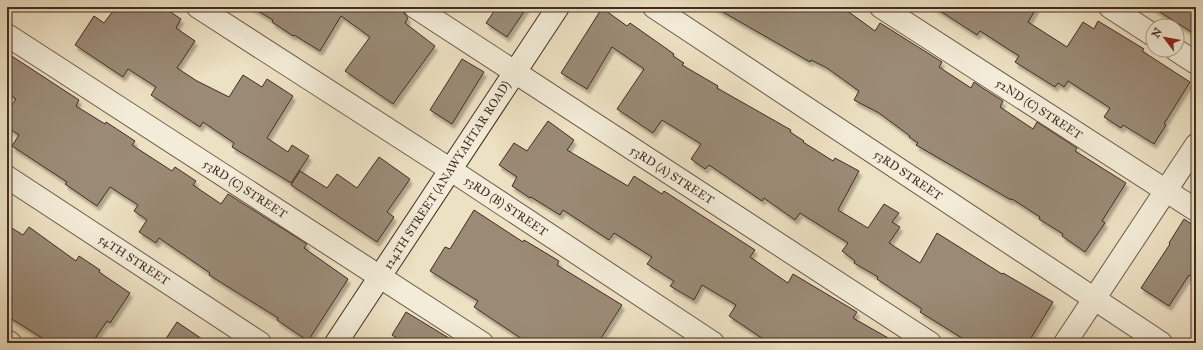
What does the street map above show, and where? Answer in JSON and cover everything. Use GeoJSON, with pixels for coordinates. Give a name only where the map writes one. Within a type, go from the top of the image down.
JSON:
{"type":"FeatureCollection","features":[{"type":"Feature","properties":{"kind":"street","name":"53RD (B) STREET"},"geometry":{"type":"LineString","coordinates":[[198,7],[451,170],[713,343]]}},
{"type":"Feature","properties":{"kind":"street","name":"53RD (A) STREET"},"geometry":{"type":"LineString","coordinates":[[415,7],[930,343]]}},
{"type":"Feature","properties":{"kind":"street","name":"124TH STREET (ANAWYAHTAR ROAD)"},"geometry":{"type":"LineString","coordinates":[[336,343],[558,7]]}},
{"type":"Feature","properties":{"kind":"street","name":"53RD STREET"},"geometry":{"type":"LineString","coordinates":[[654,7],[1161,343]]}},
{"type":"Feature","properties":{"kind":"street","name":"52ND (C) STREET"},"geometry":{"type":"LineString","coordinates":[[881,7],[1196,210]]}},
{"type":"Feature","properties":{"kind":"street"},"geometry":{"type":"LineString","coordinates":[[1110,7],[1145,30]]}},
{"type":"Feature","properties":{"kind":"street","name":"53RD (C) STREET"},"geometry":{"type":"LineString","coordinates":[[7,35],[482,343]]}},
{"type":"Feature","properties":{"kind":"street"},"geometry":{"type":"LineString","coordinates":[[1185,56],[1196,63]]}},
{"type":"Feature","properties":{"kind":"street"},"geometry":{"type":"LineString","coordinates":[[1065,343],[1196,145]]}},
{"type":"Feature","properties":{"kind":"street","name":"54TH STREET"},"geometry":{"type":"LineString","coordinates":[[7,177],[260,343]]}},
{"type":"Feature","properties":{"kind":"building"},"geometry":{"type":"Polygon","coordinates":[[[116,7],[163,7],[181,19],[176,28],[195,41],[177,68],[197,81],[229,97],[243,75],[262,87],[267,79],[293,96],[267,138],[288,152],[292,145],[309,156],[291,183],[232,147],[234,143],[203,122],[200,127],[151,95],[156,87],[128,69],[123,77],[75,45],[94,16],[104,23],[116,7]]]}},
{"type":"Feature","properties":{"kind":"building"},"geometry":{"type":"Polygon","coordinates":[[[251,7],[403,7],[404,13],[408,18],[405,23],[435,46],[393,104],[345,71],[370,37],[341,16],[320,51],[294,35],[293,36],[272,22],[273,20],[251,7]]]}},
{"type":"Feature","properties":{"kind":"building"},"geometry":{"type":"Polygon","coordinates":[[[497,7],[527,7],[507,37],[486,23],[497,7]]]}},
{"type":"Feature","properties":{"kind":"building"},"geometry":{"type":"Polygon","coordinates":[[[714,7],[842,7],[875,31],[880,23],[942,62],[939,67],[971,88],[974,82],[1003,101],[1000,107],[1033,129],[1037,122],[1077,148],[1075,151],[1126,183],[1102,221],[1105,223],[1085,252],[1062,236],[1063,234],[1039,219],[1040,217],[1012,199],[1011,200],[916,145],[918,143],[909,137],[910,136],[879,113],[854,100],[859,91],[827,68],[811,60],[810,62],[714,7]]]}},
{"type":"Feature","properties":{"kind":"building"},"geometry":{"type":"Polygon","coordinates":[[[934,7],[1037,7],[1028,22],[1067,47],[1083,22],[1094,29],[1098,21],[1144,49],[1142,51],[1145,53],[1145,58],[1153,58],[1190,82],[1164,124],[1166,125],[1154,144],[1123,125],[1121,128],[1104,117],[1110,108],[1068,81],[1064,87],[1058,83],[1055,87],[1015,62],[1019,56],[980,31],[977,35],[934,7]]]}},
{"type":"Feature","properties":{"kind":"building"},"geometry":{"type":"Polygon","coordinates":[[[1152,7],[1196,7],[1196,35],[1185,28],[1185,18],[1169,18],[1152,7]]]}},
{"type":"Feature","properties":{"kind":"building"},"geometry":{"type":"Polygon","coordinates":[[[602,8],[627,26],[630,23],[674,54],[673,56],[684,63],[682,65],[718,86],[717,88],[791,130],[790,132],[804,141],[803,142],[833,161],[835,158],[859,171],[838,210],[868,228],[884,204],[899,213],[892,222],[900,227],[889,243],[920,263],[937,233],[1002,274],[1003,273],[1053,302],[1028,343],[970,343],[920,312],[922,309],[877,279],[878,277],[854,263],[855,261],[842,251],[848,243],[800,213],[795,220],[764,198],[762,201],[709,165],[705,169],[691,159],[701,144],[662,120],[653,133],[617,109],[644,69],[612,47],[587,89],[561,73],[602,8]]]}},
{"type":"Feature","properties":{"kind":"building"},"geometry":{"type":"Polygon","coordinates":[[[7,53],[79,100],[76,106],[105,124],[106,122],[135,141],[132,145],[172,171],[175,167],[196,181],[193,185],[221,204],[228,194],[307,244],[304,248],[348,279],[308,341],[277,320],[278,318],[209,275],[210,273],[159,238],[156,243],[139,232],[147,220],[134,211],[138,205],[110,187],[97,206],[65,184],[67,182],[12,146],[19,135],[7,127],[7,111],[16,99],[7,93],[7,53]]]}},
{"type":"Feature","properties":{"kind":"building"},"geometry":{"type":"Polygon","coordinates":[[[462,59],[484,72],[452,124],[430,110],[462,59]]]}},
{"type":"Feature","properties":{"kind":"building"},"geometry":{"type":"Polygon","coordinates":[[[548,121],[574,140],[567,150],[628,186],[634,176],[662,194],[664,191],[755,250],[750,257],[788,283],[793,274],[857,312],[853,318],[897,343],[769,343],[729,316],[736,305],[702,285],[694,300],[670,286],[674,281],[647,264],[652,257],[614,233],[609,240],[563,210],[560,215],[531,197],[530,198],[512,186],[517,177],[499,165],[514,143],[527,151],[548,121]]]}},
{"type":"Feature","properties":{"kind":"building"},"geometry":{"type":"Polygon","coordinates":[[[379,157],[410,179],[387,212],[394,217],[377,242],[291,185],[300,171],[327,188],[337,174],[357,188],[379,157]]]}},
{"type":"Feature","properties":{"kind":"building"},"geometry":{"type":"Polygon","coordinates":[[[474,210],[523,242],[524,240],[559,261],[557,265],[622,305],[598,343],[528,343],[474,307],[478,301],[430,271],[445,247],[450,249],[474,210]]]}},
{"type":"Feature","properties":{"kind":"building"},"geometry":{"type":"Polygon","coordinates":[[[1184,219],[1196,227],[1196,279],[1189,275],[1169,306],[1141,288],[1170,244],[1169,243],[1184,219]]]}},
{"type":"Feature","properties":{"kind":"building"},"geometry":{"type":"Polygon","coordinates":[[[7,225],[23,235],[29,227],[76,261],[79,256],[100,270],[99,272],[130,293],[110,323],[107,321],[92,343],[50,343],[7,316],[7,225]]]}},
{"type":"Feature","properties":{"kind":"building"},"geometry":{"type":"Polygon","coordinates":[[[406,312],[457,343],[404,343],[392,335],[406,312]]]}},
{"type":"Feature","properties":{"kind":"building"},"geometry":{"type":"Polygon","coordinates":[[[177,322],[208,343],[163,343],[177,322]]]}}]}
